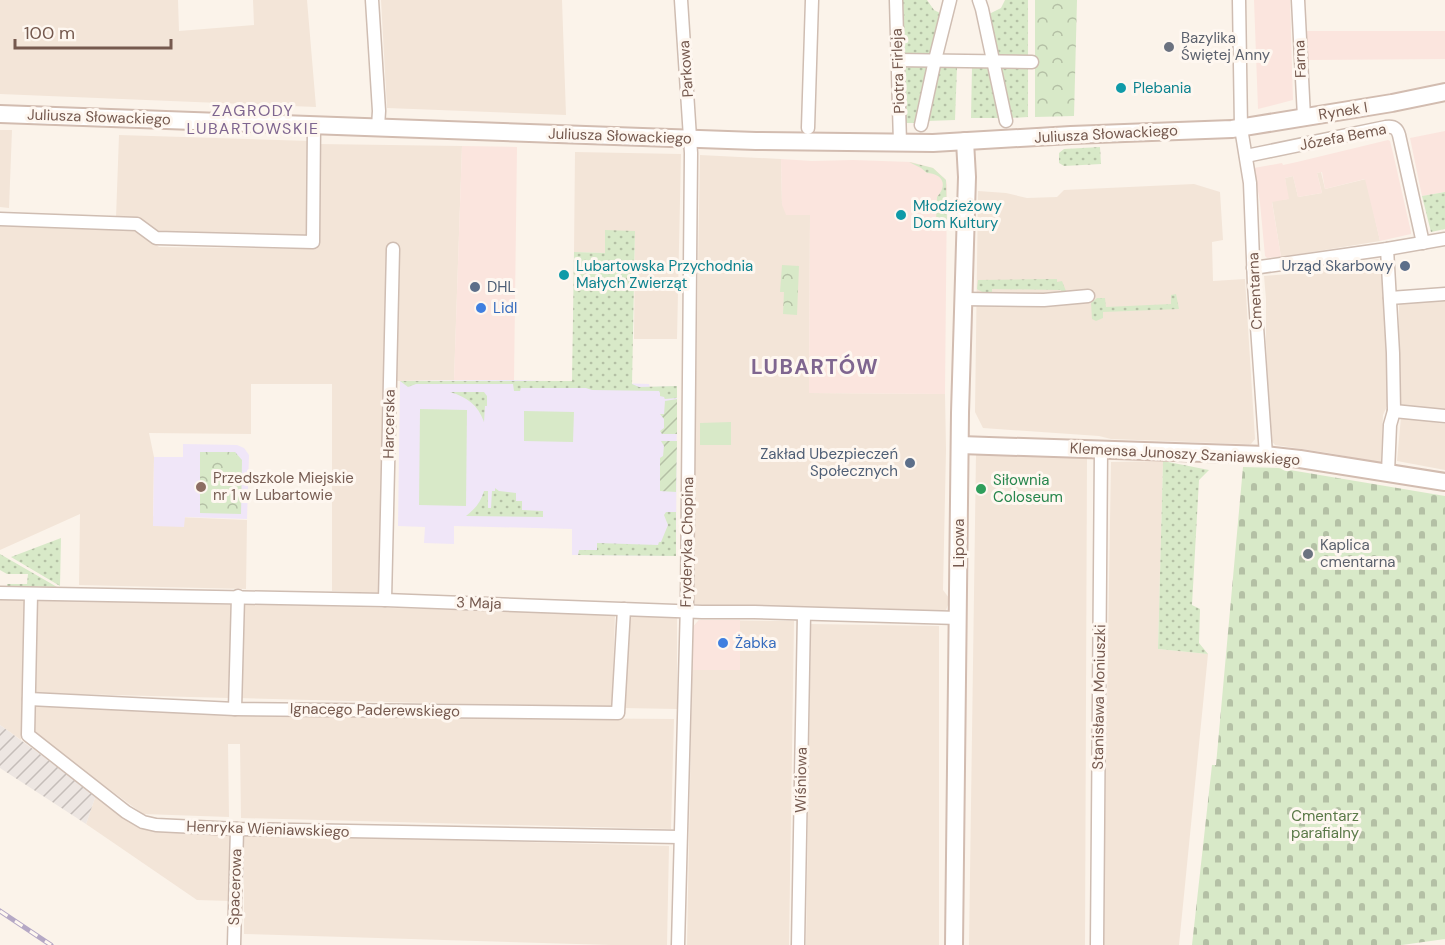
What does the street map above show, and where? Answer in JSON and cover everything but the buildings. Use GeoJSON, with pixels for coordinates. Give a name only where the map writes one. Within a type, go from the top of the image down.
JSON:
{"type":"FeatureCollection","features":[{"type":"Feature","properties":{"kind":"main road","name":"Rynek I"},"geometry":{"type":"LineString","coordinates":[[1241,128],[1445,92]]}},
{"type":"Feature","properties":{"kind":"main road","name":"Juliusza Słowackiego"},"geometry":{"type":"LineString","coordinates":[[0,114],[756,141],[900,143],[1241,128]]}},
{"type":"Feature","properties":{"kind":"main road","name":"Lipowa"},"geometry":{"type":"LineString","coordinates":[[954,945],[960,445],[967,172],[965,141]]}},
{"type":"Feature","properties":{"kind":"main road","name":"Klemensa Junoszy Szaniawskiego"},"geometry":{"type":"LineString","coordinates":[[960,445],[1266,455],[1445,482]]}},
{"type":"Feature","properties":{"kind":"street"},"geometry":{"type":"LineString","coordinates":[[372,0],[378,127]]}},
{"type":"Feature","properties":{"kind":"street","name":"Parkowa"},"geometry":{"type":"LineString","coordinates":[[681,0],[691,138]]}},
{"type":"Feature","properties":{"kind":"street"},"geometry":{"type":"LineString","coordinates":[[808,128],[812,0]]}},
{"type":"Feature","properties":{"kind":"street","name":"Piotra Firleja"},"geometry":{"type":"LineString","coordinates":[[896,0],[900,143]]}},
{"type":"Feature","properties":{"kind":"street"},"geometry":{"type":"LineString","coordinates":[[921,125],[950,0]]}},
{"type":"Feature","properties":{"kind":"street"},"geometry":{"type":"LineString","coordinates":[[979,0],[1006,121]]}},
{"type":"Feature","properties":{"kind":"street","name":"Cmentarna"},"geometry":{"type":"LineString","coordinates":[[1239,0],[1241,128],[1250,183],[1253,268],[1266,455]]}},
{"type":"Feature","properties":{"kind":"street","name":"Farna"},"geometry":{"type":"LineString","coordinates":[[1298,0],[1304,117]]}},
{"type":"Feature","properties":{"kind":"street"},"geometry":{"type":"LineString","coordinates":[[897,60],[1032,62]]}},
{"type":"Feature","properties":{"kind":"street"},"geometry":{"type":"LineString","coordinates":[[0,219],[137,224],[156,238],[313,242],[314,125]]}},
{"type":"Feature","properties":{"kind":"street","name":"Józefa Bema"},"geometry":{"type":"LineString","coordinates":[[1246,156],[1386,127],[1394,128],[1398,132],[1423,243]]}},
{"type":"Feature","properties":{"kind":"street","name":"Fryderyka Chopina"},"geometry":{"type":"LineString","coordinates":[[678,945],[687,612],[691,138]]}},
{"type":"Feature","properties":{"kind":"street"},"geometry":{"type":"LineString","coordinates":[[1253,268],[1388,249],[1445,238]]}},
{"type":"Feature","properties":{"kind":"street","name":"Harcerska"},"geometry":{"type":"LineString","coordinates":[[385,600],[393,249]]}},
{"type":"Feature","properties":{"kind":"street"},"geometry":{"type":"LineString","coordinates":[[1388,249],[1394,411],[1390,425],[1388,472]]}},
{"type":"Feature","properties":{"kind":"street"},"geometry":{"type":"LineString","coordinates":[[1390,297],[1445,294]]}},
{"type":"Feature","properties":{"kind":"street"},"geometry":{"type":"LineString","coordinates":[[963,299],[1044,300],[1088,296]]}},
{"type":"Feature","properties":{"kind":"street"},"geometry":{"type":"LineString","coordinates":[[1394,411],[1445,416]]}},
{"type":"Feature","properties":{"kind":"street","name":"Stanisława Moniuszki"},"geometry":{"type":"LineString","coordinates":[[1096,945],[1101,450]]}},
{"type":"Feature","properties":{"kind":"street","name":"3 Maja"},"geometry":{"type":"LineString","coordinates":[[0,593],[238,596],[687,612],[958,618]]}},
{"type":"Feature","properties":{"kind":"street","name":"Henryka Wieniawskiego"},"geometry":{"type":"LineString","coordinates":[[31,594],[28,735],[126,812],[143,822],[156,825],[237,829],[680,837]]}},
{"type":"Feature","properties":{"kind":"street"},"geometry":{"type":"LineString","coordinates":[[235,709],[238,596]]}},
{"type":"Feature","properties":{"kind":"street","name":"Ignacego Paderewskiego"},"geometry":{"type":"LineString","coordinates":[[29,699],[235,709],[618,713],[624,609]]}},
{"type":"Feature","properties":{"kind":"street","name":"Wiśniowa"},"geometry":{"type":"LineString","coordinates":[[798,945],[804,614]]}},
{"type":"Feature","properties":{"kind":"street","name":"Spacerowa"},"geometry":{"type":"LineString","coordinates":[[234,945],[237,829]]}},
{"type":"Feature","properties":{"kind":"shaded area"},"geometry":{"type":"Polygon","coordinates":[[[0,0],[178,0],[179,31],[254,25],[253,0],[307,0],[316,107],[0,94],[0,0]]]}},
{"type":"Feature","properties":{"kind":"shaded area"},"geometry":{"type":"Polygon","coordinates":[[[381,0],[562,0],[566,115],[387,108],[381,0]]]}},
{"type":"Feature","properties":{"kind":"shaded area"},"geometry":{"type":"Polygon","coordinates":[[[1254,0],[1290,0],[1293,100],[1258,109],[1254,0]]]}},
{"type":"Feature","properties":{"kind":"shaded area"},"geometry":{"type":"Polygon","coordinates":[[[1307,31],[1445,31],[1445,59],[1306,60],[1307,31]]]}},
{"type":"Feature","properties":{"kind":"shaded area"},"geometry":{"type":"Polygon","coordinates":[[[0,130],[12,130],[9,208],[0,207],[0,130]]]}},
{"type":"Feature","properties":{"kind":"shaded area"},"geometry":{"type":"Polygon","coordinates":[[[1445,131],[1445,192],[1422,196],[1410,138],[1445,131]]]}},
{"type":"Feature","properties":{"kind":"shaded area"},"geometry":{"type":"Polygon","coordinates":[[[119,135],[310,141],[309,237],[159,235],[116,218],[119,135]]]}},
{"type":"Feature","properties":{"kind":"shaded area"},"geometry":{"type":"Polygon","coordinates":[[[1388,140],[1411,234],[1380,241],[1365,179],[1325,189],[1322,172],[1317,173],[1322,193],[1298,197],[1293,176],[1285,178],[1289,199],[1272,202],[1281,257],[1267,258],[1265,256],[1254,168],[1282,163],[1283,165],[1388,140]]]}},
{"type":"Feature","properties":{"kind":"shaded area"},"geometry":{"type":"Polygon","coordinates":[[[318,144],[462,146],[454,380],[395,381],[384,593],[332,591],[332,384],[251,384],[251,434],[149,433],[154,457],[153,516],[247,520],[246,589],[79,585],[80,514],[0,550],[0,225],[141,231],[159,247],[317,249],[318,144]]]}},
{"type":"Feature","properties":{"kind":"shaded area"},"geometry":{"type":"Polygon","coordinates":[[[462,146],[517,147],[514,380],[454,380],[462,146]]]}},
{"type":"Feature","properties":{"kind":"shaded area"},"geometry":{"type":"Polygon","coordinates":[[[575,152],[681,154],[677,339],[634,339],[635,231],[605,253],[574,252],[575,152]]]}},
{"type":"Feature","properties":{"kind":"shaded area"},"geometry":{"type":"Polygon","coordinates":[[[700,155],[781,159],[782,205],[810,214],[809,393],[945,394],[943,590],[949,598],[946,610],[939,612],[692,604],[700,155]]]}},
{"type":"Feature","properties":{"kind":"shaded area"},"geometry":{"type":"Polygon","coordinates":[[[781,159],[911,162],[933,168],[946,180],[945,394],[809,393],[810,215],[786,215],[782,205],[781,159]]]}},
{"type":"Feature","properties":{"kind":"shaded area"},"geometry":{"type":"Polygon","coordinates":[[[1321,172],[1325,189],[1366,179],[1380,241],[1281,257],[1272,201],[1288,199],[1285,178],[1293,176],[1298,197],[1322,193],[1317,173],[1321,172]]]}},
{"type":"Feature","properties":{"kind":"shaded area"},"geometry":{"type":"Polygon","coordinates":[[[1194,184],[1220,192],[1223,240],[1212,242],[1213,281],[1245,279],[1255,439],[1251,444],[1111,439],[1099,436],[983,428],[975,412],[978,191],[1006,193],[1027,198],[1057,197],[1064,190],[1194,184]]]}},
{"type":"Feature","properties":{"kind":"shaded area"},"geometry":{"type":"Polygon","coordinates":[[[1378,259],[1381,262],[1384,299],[1388,404],[1383,415],[1381,463],[1275,445],[1270,439],[1264,276],[1378,259]]]}},
{"type":"Feature","properties":{"kind":"shaded area"},"geometry":{"type":"Polygon","coordinates":[[[1445,300],[1445,410],[1399,408],[1399,304],[1445,300]]]}},
{"type":"Feature","properties":{"kind":"shaded area"},"geometry":{"type":"Polygon","coordinates":[[[514,380],[649,384],[650,387],[677,386],[676,556],[572,555],[572,529],[454,526],[454,544],[424,543],[425,527],[398,526],[400,381],[514,380]]]}},
{"type":"Feature","properties":{"kind":"shaded area"},"geometry":{"type":"Polygon","coordinates":[[[1401,417],[1445,424],[1445,470],[1397,461],[1401,417]]]}},
{"type":"Feature","properties":{"kind":"shaded area","name":"Przedszkole Miejskie nr 1 w Lubartowie"},"geometry":{"type":"Polygon","coordinates":[[[183,444],[237,445],[244,448],[249,455],[247,519],[185,517],[184,527],[153,526],[154,457],[183,457],[183,444]]]}},
{"type":"Feature","properties":{"kind":"shaded area"},"geometry":{"type":"Polygon","coordinates":[[[976,453],[1087,457],[1085,945],[969,945],[976,453]]]}},
{"type":"Feature","properties":{"kind":"shaded area"},"geometry":{"type":"Polygon","coordinates":[[[1163,461],[1158,649],[1208,654],[1179,945],[1103,945],[1111,462],[1163,461]]]}},
{"type":"Feature","properties":{"kind":"shaded area"},"geometry":{"type":"Polygon","coordinates":[[[0,597],[24,597],[21,740],[0,725],[0,597]]]}},
{"type":"Feature","properties":{"kind":"shaded area"},"geometry":{"type":"Polygon","coordinates":[[[37,597],[232,605],[229,698],[36,693],[37,597]]]}},
{"type":"Feature","properties":{"kind":"shaded area"},"geometry":{"type":"Polygon","coordinates":[[[241,604],[615,614],[612,708],[239,698],[241,604]]]}},
{"type":"Feature","properties":{"kind":"shaded area"},"geometry":{"type":"Polygon","coordinates":[[[626,615],[677,616],[677,709],[623,708],[626,615]]]}},
{"type":"Feature","properties":{"kind":"shaded area"},"geometry":{"type":"Polygon","coordinates":[[[699,620],[794,621],[789,945],[687,945],[693,627],[699,620]]]}},
{"type":"Feature","properties":{"kind":"shaded area"},"geometry":{"type":"Polygon","coordinates":[[[699,620],[740,620],[740,670],[693,670],[693,627],[699,620]]]}},
{"type":"Feature","properties":{"kind":"shaded area"},"geometry":{"type":"Polygon","coordinates":[[[811,624],[939,626],[939,945],[806,945],[811,624]]]}},
{"type":"Feature","properties":{"kind":"shaded area"},"geometry":{"type":"Polygon","coordinates":[[[36,705],[242,716],[674,719],[671,829],[241,818],[240,744],[228,744],[229,817],[143,814],[34,734],[36,705]]]}},
{"type":"Feature","properties":{"kind":"shaded area"},"geometry":{"type":"Polygon","coordinates":[[[0,725],[96,795],[86,824],[0,768],[0,725]]]}},
{"type":"Feature","properties":{"kind":"shaded area"},"geometry":{"type":"Polygon","coordinates":[[[96,795],[143,827],[230,833],[230,901],[197,900],[86,824],[96,795]]]}},
{"type":"Feature","properties":{"kind":"shaded area"},"geometry":{"type":"Polygon","coordinates":[[[244,834],[669,846],[667,945],[244,934],[244,834]]]}},
{"type":"Feature","properties":{"kind":"green space"},"geometry":{"type":"Polygon","coordinates":[[[903,0],[927,0],[934,10],[942,14],[932,56],[904,56],[903,0]]]}},
{"type":"Feature","properties":{"kind":"green space"},"geometry":{"type":"Polygon","coordinates":[[[1005,0],[1028,0],[1028,58],[997,57],[989,14],[1001,8],[1005,0]]]}},
{"type":"Feature","properties":{"kind":"green space"},"geometry":{"type":"Polygon","coordinates":[[[1035,0],[1077,0],[1074,116],[1035,117],[1035,0]]]}},
{"type":"Feature","properties":{"kind":"green space"},"geometry":{"type":"Polygon","coordinates":[[[904,64],[930,65],[917,123],[905,123],[904,64]]]}},
{"type":"Feature","properties":{"kind":"green space"},"geometry":{"type":"Polygon","coordinates":[[[940,66],[957,66],[955,120],[927,121],[940,66]]]}},
{"type":"Feature","properties":{"kind":"green space"},"geometry":{"type":"Polygon","coordinates":[[[999,66],[1028,67],[1028,117],[1009,118],[999,66]]]}},
{"type":"Feature","properties":{"kind":"green space"},"geometry":{"type":"Polygon","coordinates":[[[972,67],[990,67],[1000,118],[971,118],[972,67]]]}},
{"type":"Feature","properties":{"kind":"green space"},"geometry":{"type":"Polygon","coordinates":[[[1100,147],[1101,164],[1064,166],[1059,163],[1059,153],[1064,149],[1100,147]]]}},
{"type":"Feature","properties":{"kind":"green space"},"geometry":{"type":"Polygon","coordinates":[[[909,162],[933,168],[946,180],[947,222],[936,221],[937,197],[942,188],[942,181],[937,175],[927,173],[909,162]]]}},
{"type":"Feature","properties":{"kind":"green space"},"geometry":{"type":"Polygon","coordinates":[[[1445,192],[1445,229],[1431,232],[1422,196],[1445,192]]]}},
{"type":"Feature","properties":{"kind":"green space"},"geometry":{"type":"Polygon","coordinates":[[[605,230],[635,231],[632,384],[639,387],[677,386],[677,398],[665,399],[660,396],[659,391],[521,388],[520,391],[514,391],[513,384],[416,384],[408,387],[400,381],[572,381],[574,252],[605,253],[605,230]]]}},
{"type":"Feature","properties":{"kind":"green space"},"geometry":{"type":"Polygon","coordinates":[[[782,265],[799,266],[797,315],[783,314],[784,292],[780,292],[782,265]]]}},
{"type":"Feature","properties":{"kind":"green space"},"geometry":{"type":"Polygon","coordinates":[[[1057,279],[1057,282],[1062,281],[1068,296],[1061,297],[1061,290],[992,289],[992,295],[987,295],[977,289],[978,280],[1057,279]]]}},
{"type":"Feature","properties":{"kind":"green space"},"geometry":{"type":"Polygon","coordinates":[[[1176,294],[1179,309],[1103,312],[1103,318],[1096,321],[1092,319],[1091,303],[1097,298],[1105,298],[1106,307],[1171,304],[1171,295],[1176,294]]]}},
{"type":"Feature","properties":{"kind":"green space"},"geometry":{"type":"Polygon","coordinates":[[[450,392],[484,392],[487,396],[487,406],[485,406],[484,422],[479,411],[471,402],[450,392]]]}},
{"type":"Feature","properties":{"kind":"green space"},"geometry":{"type":"Polygon","coordinates":[[[677,399],[677,434],[662,434],[660,431],[664,428],[664,419],[660,414],[664,414],[665,401],[677,399]]]}},
{"type":"Feature","properties":{"kind":"green space"},"geometry":{"type":"Polygon","coordinates":[[[420,409],[467,410],[466,506],[419,505],[420,409]]]}},
{"type":"Feature","properties":{"kind":"green space"},"geometry":{"type":"Polygon","coordinates":[[[524,411],[574,412],[573,442],[524,441],[524,411]]]}},
{"type":"Feature","properties":{"kind":"green space"},"geometry":{"type":"Polygon","coordinates":[[[731,422],[731,445],[700,445],[700,423],[731,422]]]}},
{"type":"Feature","properties":{"kind":"green space"},"geometry":{"type":"Polygon","coordinates":[[[661,441],[677,441],[676,492],[660,491],[660,458],[663,456],[664,446],[661,441]]]}},
{"type":"Feature","properties":{"kind":"green space"},"geometry":{"type":"Polygon","coordinates":[[[200,452],[235,452],[242,460],[241,514],[200,513],[200,452]]]}},
{"type":"Feature","properties":{"kind":"green space"},"geometry":{"type":"Polygon","coordinates":[[[1163,461],[1209,470],[1199,480],[1192,605],[1200,609],[1199,643],[1208,654],[1158,649],[1163,461]]]}},
{"type":"Feature","properties":{"kind":"green space","name":"Cmentarz parafialny"},"geometry":{"type":"Polygon","coordinates":[[[1243,467],[1278,468],[1445,496],[1445,939],[1402,945],[1192,945],[1212,765],[1216,765],[1243,467]]]}},
{"type":"Feature","properties":{"kind":"green space"},"geometry":{"type":"Polygon","coordinates":[[[495,488],[499,491],[516,493],[516,501],[522,501],[522,510],[543,511],[543,517],[466,516],[477,505],[484,491],[488,491],[488,508],[491,508],[492,491],[495,491],[495,488]]]}},
{"type":"Feature","properties":{"kind":"green space"},"geometry":{"type":"Polygon","coordinates":[[[666,512],[676,512],[676,556],[578,555],[579,550],[597,550],[597,543],[658,545],[668,525],[664,515],[666,512]]]}},
{"type":"Feature","properties":{"kind":"green space"},"geometry":{"type":"Polygon","coordinates":[[[61,538],[60,586],[11,557],[61,538]]]}},
{"type":"Feature","properties":{"kind":"green space"},"geometry":{"type":"Polygon","coordinates":[[[0,554],[57,587],[7,586],[7,584],[27,584],[28,574],[7,574],[0,570],[0,554]]]}},
{"type":"Feature","properties":{"kind":"railway"},"geometry":{"type":"LineString","coordinates":[[0,911],[51,945]]}},
{"type":"Feature","properties":{"kind":"place","name":"Bazylika Świętej Anny"},"geometry":{"type":"Point","coordinates":[1169,47]}},
{"type":"Feature","properties":{"kind":"place","name":"Plebania"},"geometry":{"type":"Point","coordinates":[1121,88]}},
{"type":"Feature","properties":{"kind":"place","name":"Młodzieżowy Dom Kultury"},"geometry":{"type":"Point","coordinates":[901,215]}},
{"type":"Feature","properties":{"kind":"place","name":"Urząd Skarbowy"},"geometry":{"type":"Point","coordinates":[1405,266]}},
{"type":"Feature","properties":{"kind":"place","name":"Lubartowska Przychodnia Małych Zwierząt"},"geometry":{"type":"Point","coordinates":[564,275]}},
{"type":"Feature","properties":{"kind":"place","name":"DHL"},"geometry":{"type":"Point","coordinates":[475,287]}},
{"type":"Feature","properties":{"kind":"place","name":"Lidl"},"geometry":{"type":"Point","coordinates":[481,308]}},
{"type":"Feature","properties":{"kind":"place","name":"Zakład Ubezpieczeń Społecznych"},"geometry":{"type":"Point","coordinates":[910,463]}},
{"type":"Feature","properties":{"kind":"place","name":"Przedszkole Miejskie nr 1 w Lubartowie"},"geometry":{"type":"Point","coordinates":[201,487]}},
{"type":"Feature","properties":{"kind":"place","name":"Siłownia Coloseum"},"geometry":{"type":"Point","coordinates":[981,489]}},
{"type":"Feature","properties":{"kind":"place","name":"Kaplica cmentarna"},"geometry":{"type":"Point","coordinates":[1308,554]}},
{"type":"Feature","properties":{"kind":"place","name":"Żabka"},"geometry":{"type":"Point","coordinates":[723,643]}},
{"type":"Feature","properties":{"kind":"district","name":"ZAGRODY LUBARTOWSKIE"},"geometry":{"type":"Point","coordinates":[253,119]}},
{"type":"Feature","properties":{"kind":"district","name":"LUBARTÓW"},"geometry":{"type":"Point","coordinates":[815,367]}}]}
